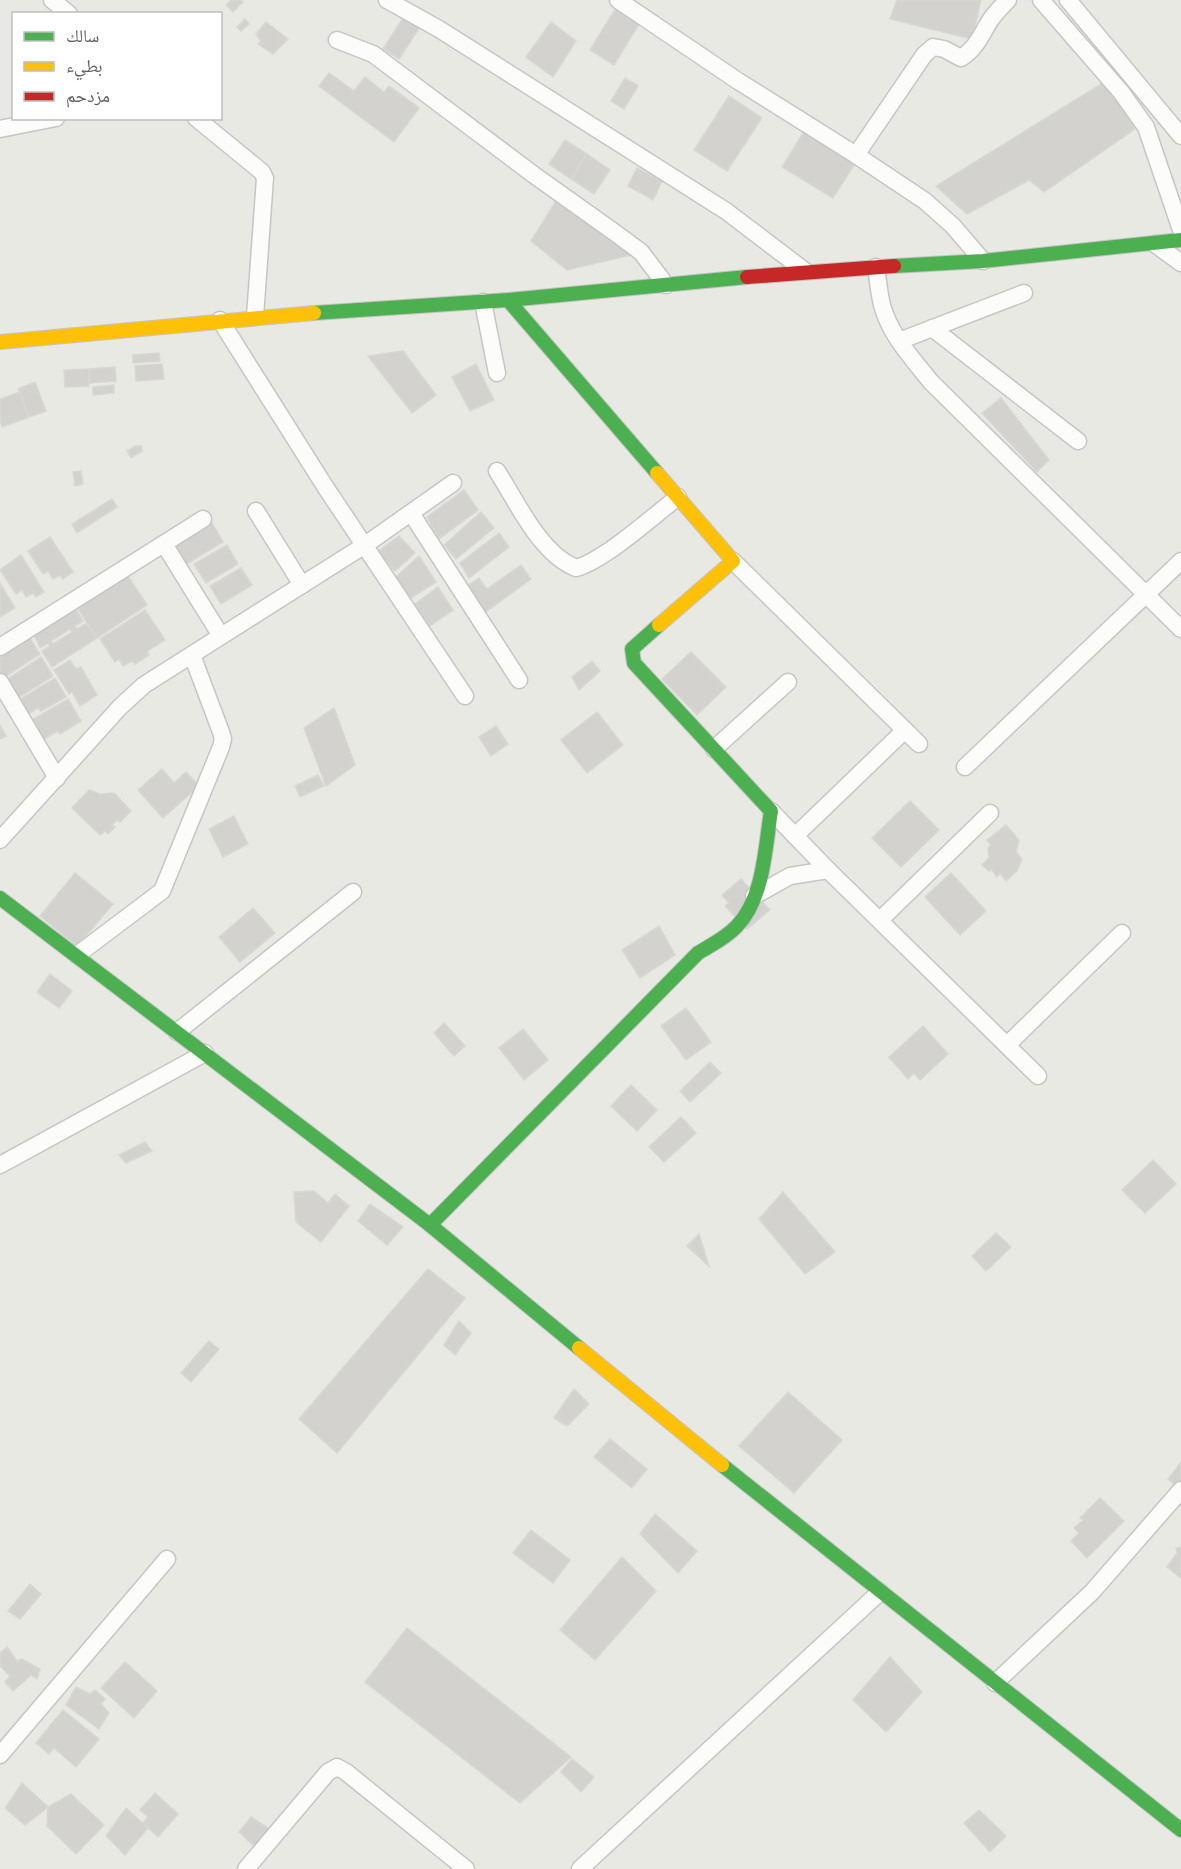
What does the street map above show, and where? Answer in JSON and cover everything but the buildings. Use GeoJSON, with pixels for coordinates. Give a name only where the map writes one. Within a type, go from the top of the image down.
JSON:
{"type":"FeatureCollection","features":[{"type":"Feature","properties":{"kind":"street"},"geometry":{"type":"LineString","coordinates":[[52,0],[67,12]]}},
{"type":"Feature","properties":{"kind":"street"},"geometry":{"type":"LineString","coordinates":[[387,0],[439,29],[726,211],[805,271]]}},
{"type":"Feature","properties":{"kind":"street"},"geometry":{"type":"LineString","coordinates":[[618,0],[738,81],[925,201],[953,226],[983,261]]}},
{"type":"Feature","properties":{"kind":"street"},"geometry":{"type":"LineString","coordinates":[[856,155],[924,55],[933,47],[944,49],[961,57],[969,53],[978,43],[992,17],[1008,0]]}},
{"type":"Feature","properties":{"kind":"street"},"geometry":{"type":"LineString","coordinates":[[1041,0],[1120,92],[1146,127],[1181,230]]}},
{"type":"Feature","properties":{"kind":"street"},"geometry":{"type":"LineString","coordinates":[[1068,0],[1181,136]]}},
{"type":"Feature","properties":{"kind":"street"},"geometry":{"type":"LineString","coordinates":[[337,40],[373,54],[534,176],[614,232],[640,252],[666,285]]}},
{"type":"Feature","properties":{"kind":"street"},"geometry":{"type":"LineString","coordinates":[[0,129],[46,120]]}},
{"type":"Feature","properties":{"kind":"street"},"geometry":{"type":"LineString","coordinates":[[198,120],[262,172],[265,178],[255,316]]}},
{"type":"Feature","properties":{"kind":"street"},"geometry":{"type":"LineString","coordinates":[[0,342],[255,316],[508,300],[805,271],[983,261],[1181,240]]}},
{"type":"Feature","properties":{"kind":"street"},"geometry":{"type":"LineString","coordinates":[[1155,244],[1181,264]]}},
{"type":"Feature","properties":{"kind":"street"},"geometry":{"type":"LineString","coordinates":[[876,267],[882,305],[888,321],[899,341],[932,382],[1181,629]]}},
{"type":"Feature","properties":{"kind":"street"},"geometry":{"type":"LineString","coordinates":[[899,341],[1024,293]]}},
{"type":"Feature","properties":{"kind":"street"},"geometry":{"type":"LineString","coordinates":[[508,300],[733,561],[919,744]]}},
{"type":"Feature","properties":{"kind":"street"},"geometry":{"type":"LineString","coordinates":[[483,302],[497,373]]}},
{"type":"Feature","properties":{"kind":"street"},"geometry":{"type":"LineString","coordinates":[[220,320],[465,696]]}},
{"type":"Feature","properties":{"kind":"street"},"geometry":{"type":"LineString","coordinates":[[932,328],[1078,441]]}},
{"type":"Feature","properties":{"kind":"street"},"geometry":{"type":"LineString","coordinates":[[497,471],[545,546],[576,568],[602,555],[678,497]]}},
{"type":"Feature","properties":{"kind":"street"},"geometry":{"type":"LineString","coordinates":[[0,840],[131,696],[144,685],[365,545],[453,483]]}},
{"type":"Feature","properties":{"kind":"street"},"geometry":{"type":"LineString","coordinates":[[256,511],[302,585]]}},
{"type":"Feature","properties":{"kind":"street"},"geometry":{"type":"LineString","coordinates":[[411,513],[519,680]]}},
{"type":"Feature","properties":{"kind":"street"},"geometry":{"type":"LineString","coordinates":[[0,646],[203,519]]}},
{"type":"Feature","properties":{"kind":"street"},"geometry":{"type":"LineString","coordinates":[[164,544],[221,636]]}},
{"type":"Feature","properties":{"kind":"street"},"geometry":{"type":"LineString","coordinates":[[733,561],[632,649],[634,663],[828,870],[1038,1076]]}},
{"type":"Feature","properties":{"kind":"street"},"geometry":{"type":"LineString","coordinates":[[965,766],[1181,561]]}},
{"type":"Feature","properties":{"kind":"street"},"geometry":{"type":"LineString","coordinates":[[77,955],[162,891],[221,747],[223,739],[221,732],[192,655]]}},
{"type":"Feature","properties":{"kind":"street"},"geometry":{"type":"LineString","coordinates":[[0,682],[57,778]]}},
{"type":"Feature","properties":{"kind":"street"},"geometry":{"type":"LineString","coordinates":[[714,749],[788,682]]}},
{"type":"Feature","properties":{"kind":"street"},"geometry":{"type":"LineString","coordinates":[[795,836],[905,730]]}},
{"type":"Feature","properties":{"kind":"street"},"geometry":{"type":"LineString","coordinates":[[430,1225],[698,953],[725,937],[744,918],[754,896],[771,811]]}},
{"type":"Feature","properties":{"kind":"street"},"geometry":{"type":"LineString","coordinates":[[880,920],[990,813]]}},
{"type":"Feature","properties":{"kind":"street"},"geometry":{"type":"LineString","coordinates":[[754,896],[790,876],[828,870]]}},
{"type":"Feature","properties":{"kind":"street"},"geometry":{"type":"LineString","coordinates":[[177,1032],[353,892]]}},
{"type":"Feature","properties":{"kind":"street"},"geometry":{"type":"LineString","coordinates":[[0,898],[430,1225],[730,1472],[995,1683],[1180,1826]]}},
{"type":"Feature","properties":{"kind":"street"},"geometry":{"type":"LineString","coordinates":[[1007,1045],[1122,933]]}},
{"type":"Feature","properties":{"kind":"street"},"geometry":{"type":"LineString","coordinates":[[0,1165],[205,1053]]}},
{"type":"Feature","properties":{"kind":"street"},"geometry":{"type":"LineString","coordinates":[[995,1683],[1092,1592],[1181,1490]]}},
{"type":"Feature","properties":{"kind":"street"},"geometry":{"type":"LineString","coordinates":[[0,1755],[167,1559]]}},
{"type":"Feature","properties":{"kind":"street"},"geometry":{"type":"LineString","coordinates":[[580,1869],[880,1592]]}},
{"type":"Feature","properties":{"kind":"street"},"geometry":{"type":"LineString","coordinates":[[246,1869],[328,1772],[338,1767],[466,1869]]}},
{"type":"Feature","properties":{"kind":"traffic: fast"},"geometry":{"type":"LineString","coordinates":[[894,266],[983,261],[1181,240]]}},
{"type":"Feature","properties":{"kind":"traffic: fast"},"geometry":{"type":"LineString","coordinates":[[314,313],[508,300],[747,277]]}},
{"type":"Feature","properties":{"kind":"traffic: fast"},"geometry":{"type":"LineString","coordinates":[[508,300],[657,473]]}},
{"type":"Feature","properties":{"kind":"traffic: fast"},"geometry":{"type":"LineString","coordinates":[[430,1225],[698,953],[723,938],[737,926],[753,901],[762,872],[771,811],[634,663],[632,649],[659,625]]}},
{"type":"Feature","properties":{"kind":"traffic: fast"},"geometry":{"type":"LineString","coordinates":[[0,898],[430,1225],[579,1348]]}},
{"type":"Feature","properties":{"kind":"traffic: fast"},"geometry":{"type":"LineString","coordinates":[[722,1465],[1181,1830]]}},
{"type":"Feature","properties":{"kind":"traffic: slow"},"geometry":{"type":"LineString","coordinates":[[0,342],[314,313]]}},
{"type":"Feature","properties":{"kind":"traffic: slow"},"geometry":{"type":"LineString","coordinates":[[657,473],[733,561],[659,625]]}},
{"type":"Feature","properties":{"kind":"traffic: slow"},"geometry":{"type":"LineString","coordinates":[[579,1348],[722,1465]]}},
{"type":"Feature","properties":{"kind":"traffic: jam"},"geometry":{"type":"LineString","coordinates":[[747,277],[894,266]]}}]}
